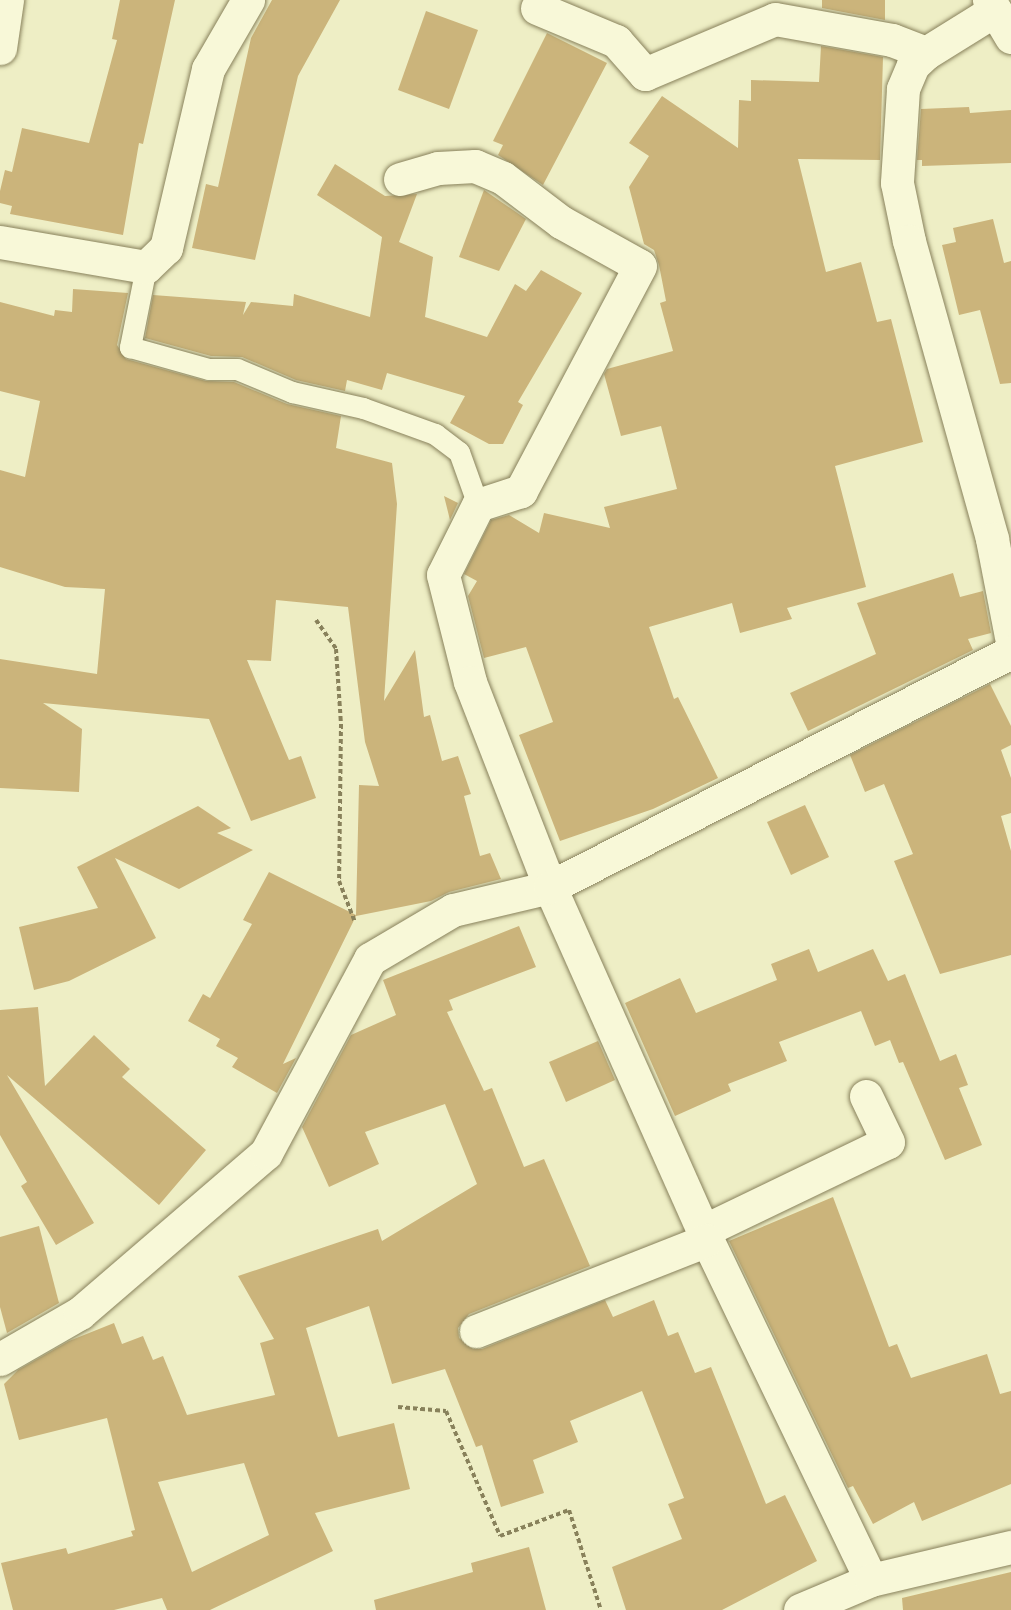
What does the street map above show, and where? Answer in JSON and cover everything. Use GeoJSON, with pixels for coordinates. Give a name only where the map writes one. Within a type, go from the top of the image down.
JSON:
{"type":"FeatureCollection","features":[{"type":"Feature","properties":{"kind":"street"},"geometry":{"type":"LineString","coordinates":[[0,48],[7,0]]}},
{"type":"Feature","properties":{"kind":"street"},"geometry":{"type":"LineString","coordinates":[[0,242],[146,267],[166,248],[208,69],[248,0]]}},
{"type":"Feature","properties":{"kind":"street"},"geometry":{"type":"LineString","coordinates":[[537,8],[616,41],[645,74],[775,19],[892,40],[926,53]]}},
{"type":"Feature","properties":{"kind":"street"},"geometry":{"type":"LineString","coordinates":[[998,16],[926,53],[913,66],[903,89],[897,183],[909,241],[992,539],[1011,637]]}},
{"type":"Feature","properties":{"kind":"street"},"geometry":{"type":"LineString","coordinates":[[400,179],[438,168],[475,166],[503,178],[561,222],[640,266],[521,491],[478,505],[443,575],[470,682],[550,887],[705,1235],[871,1580]]}},
{"type":"Feature","properties":{"kind":"street"},"geometry":{"type":"LineString","coordinates":[[0,1359],[81,1313],[266,1153],[370,959],[453,910],[550,887],[1011,652]]}},
{"type":"Feature","properties":{"kind":"street"},"geometry":{"type":"LineString","coordinates":[[476,1331],[705,1235],[888,1142],[866,1096]]}},
{"type":"Feature","properties":{"kind":"street"},"geometry":{"type":"LineString","coordinates":[[800,1610],[871,1580],[1011,1547]]}},
{"type":"Feature","properties":{"kind":"lane"},"geometry":{"type":"LineString","coordinates":[[146,267],[130,347],[209,369],[237,369],[292,392],[363,408],[435,434],[459,452],[478,505]]}},
{"type":"Feature","properties":{"kind":"path"},"geometry":{"type":"LineString","coordinates":[[316,620],[336,649],[341,724],[339,881],[370,959]]}},
{"type":"Feature","properties":{"kind":"path"},"geometry":{"type":"LineString","coordinates":[[398,1407],[446,1411],[500,1536],[569,1510],[601,1610]]}},
{"type":"Feature","properties":{"kind":"building"},"geometry":{"type":"Polygon","coordinates":[[[120,0],[175,0],[143,144],[139,143],[123,235],[10,214],[12,206],[0,203],[0,191],[5,170],[12,172],[22,128],[89,143],[117,40],[112,39],[120,0]]]}},
{"type":"Feature","properties":{"kind":"building"},"geometry":{"type":"Polygon","coordinates":[[[272,0],[340,0],[298,76],[255,260],[192,248],[206,184],[218,187],[251,38],[272,0]]]}},
{"type":"Feature","properties":{"kind":"building"},"geometry":{"type":"Polygon","coordinates":[[[822,0],[885,0],[885,20],[822,8],[822,0]]]}},
{"type":"Feature","properties":{"kind":"building"},"geometry":{"type":"Polygon","coordinates":[[[426,11],[478,30],[449,109],[398,90],[426,11]]]}},
{"type":"Feature","properties":{"kind":"building"},"geometry":{"type":"Polygon","coordinates":[[[547,33],[607,63],[543,185],[498,155],[503,145],[493,141],[547,33]]]}},
{"type":"Feature","properties":{"kind":"building"},"geometry":{"type":"Polygon","coordinates":[[[821,46],[883,57],[880,160],[798,159],[826,272],[861,262],[877,322],[891,319],[923,442],[835,466],[866,587],[787,608],[792,619],[740,633],[732,603],[649,627],[674,699],[678,697],[718,778],[653,809],[560,841],[519,735],[553,722],[526,647],[484,658],[468,596],[477,581],[464,574],[491,520],[509,515],[539,533],[544,513],[610,528],[604,507],[677,489],[661,426],[621,436],[604,374],[607,369],[673,351],[660,303],[666,301],[659,265],[654,250],[644,244],[629,187],[649,156],[629,143],[662,96],[738,148],[739,100],[751,101],[751,80],[819,82],[821,46]]]}},
{"type":"Feature","properties":{"kind":"building"},"geometry":{"type":"Polygon","coordinates":[[[969,107],[970,113],[1011,110],[1011,163],[922,166],[922,160],[917,160],[921,109],[969,107]]]}},
{"type":"Feature","properties":{"kind":"building"},"geometry":{"type":"Polygon","coordinates":[[[335,164],[385,196],[417,194],[399,242],[433,257],[425,317],[487,337],[515,284],[526,291],[541,270],[582,293],[518,402],[523,405],[503,444],[489,444],[450,423],[465,396],[387,373],[382,390],[347,380],[345,391],[296,380],[242,357],[211,356],[145,338],[153,295],[246,302],[243,315],[251,302],[293,306],[294,294],[370,317],[382,237],[317,195],[335,164]]]}},
{"type":"Feature","properties":{"kind":"building"},"geometry":{"type":"Polygon","coordinates":[[[484,190],[526,219],[499,271],[459,257],[484,190]]]}},
{"type":"Feature","properties":{"kind":"building"},"geometry":{"type":"Polygon","coordinates":[[[993,219],[1004,263],[1011,261],[1011,383],[1000,384],[980,310],[959,315],[942,245],[956,242],[953,228],[993,219]]]}},
{"type":"Feature","properties":{"kind":"building"},"geometry":{"type":"Polygon","coordinates":[[[73,289],[128,293],[117,345],[126,359],[206,381],[234,382],[287,404],[341,416],[336,448],[392,463],[397,504],[384,701],[415,650],[424,717],[430,715],[442,761],[458,756],[471,794],[464,796],[480,856],[490,853],[501,879],[449,892],[431,901],[356,916],[283,1064],[296,1058],[277,1093],[232,1067],[238,1058],[216,1046],[220,1039],[188,1021],[203,994],[210,998],[252,924],[243,920],[269,872],[356,915],[359,785],[379,786],[365,742],[348,607],[276,600],[271,661],[247,660],[289,760],[301,756],[316,798],[251,821],[209,719],[43,703],[82,729],[79,792],[0,788],[0,659],[97,674],[105,589],[65,587],[0,567],[0,470],[25,477],[40,401],[0,391],[0,302],[54,316],[55,310],[72,312],[73,289]]]}},
{"type":"Feature","properties":{"kind":"building"},"geometry":{"type":"Polygon","coordinates":[[[444,496],[458,503],[450,520],[444,496]]]}},
{"type":"Feature","properties":{"kind":"building"},"geometry":{"type":"Polygon","coordinates":[[[953,573],[960,597],[983,591],[991,633],[968,639],[973,650],[808,731],[790,693],[876,654],[857,603],[953,573]]]}},
{"type":"Feature","properties":{"kind":"building"},"geometry":{"type":"Polygon","coordinates":[[[990,684],[1011,726],[1011,745],[1001,750],[1011,778],[1011,813],[1001,816],[1011,851],[1011,955],[940,974],[894,861],[913,854],[884,784],[865,792],[850,755],[990,684]]]}},
{"type":"Feature","properties":{"kind":"building"},"geometry":{"type":"Polygon","coordinates":[[[805,805],[829,857],[791,875],[767,822],[805,805]]]}},
{"type":"Feature","properties":{"kind":"building"},"geometry":{"type":"Polygon","coordinates":[[[198,806],[231,828],[217,833],[253,850],[179,889],[115,858],[156,938],[69,981],[34,990],[19,927],[98,908],[77,867],[198,806]]]}},
{"type":"Feature","properties":{"kind":"building"},"geometry":{"type":"Polygon","coordinates":[[[519,926],[536,967],[449,1000],[453,1010],[447,1012],[484,1091],[492,1088],[524,1167],[544,1159],[590,1266],[469,1314],[458,1328],[459,1338],[473,1349],[482,1349],[605,1300],[613,1317],[654,1300],[668,1336],[678,1332],[695,1373],[711,1367],[766,1504],[785,1495],[817,1561],[722,1610],[626,1610],[612,1567],[682,1539],[668,1504],[684,1498],[642,1391],[570,1421],[578,1442],[533,1460],[544,1493],[501,1507],[482,1445],[476,1447],[445,1369],[392,1384],[369,1306],[306,1328],[338,1437],[394,1423],[410,1489],[315,1513],[333,1551],[210,1610],[167,1610],[162,1598],[114,1610],[13,1610],[1,1563],[66,1548],[68,1554],[133,1536],[131,1531],[135,1530],[107,1418],[19,1440],[4,1384],[18,1370],[69,1341],[114,1323],[122,1344],[143,1336],[153,1360],[163,1356],[187,1415],[275,1395],[260,1343],[274,1339],[238,1276],[378,1229],[382,1241],[477,1184],[445,1104],[365,1132],[379,1164],[329,1187],[302,1127],[351,1035],[396,1015],[383,980],[519,926]],[[244,1463],[158,1482],[192,1572],[269,1535],[244,1463]]]}},
{"type":"Feature","properties":{"kind":"building"},"geometry":{"type":"Polygon","coordinates":[[[809,949],[818,972],[873,949],[888,981],[905,974],[940,1061],[956,1054],[968,1085],[959,1088],[982,1145],[945,1160],[903,1062],[899,1063],[890,1040],[875,1046],[861,1011],[779,1042],[787,1061],[728,1084],[731,1091],[675,1116],[625,1003],[680,978],[696,1013],[777,980],[771,964],[809,949]]]}},
{"type":"Feature","properties":{"kind":"building"},"geometry":{"type":"Polygon","coordinates":[[[38,1007],[45,1086],[94,1035],[130,1069],[122,1077],[206,1150],[159,1205],[7,1075],[94,1223],[56,1245],[21,1186],[27,1182],[0,1135],[0,1010],[38,1007]]]}},
{"type":"Feature","properties":{"kind":"building"},"geometry":{"type":"Polygon","coordinates":[[[598,1041],[615,1080],[566,1102],[549,1062],[598,1041]]]}},
{"type":"Feature","properties":{"kind":"building"},"geometry":{"type":"Polygon","coordinates":[[[833,1197],[889,1347],[897,1344],[911,1378],[987,1354],[1000,1394],[1011,1391],[1011,1484],[922,1521],[914,1502],[873,1524],[853,1486],[848,1488],[729,1241],[833,1197]]]}},
{"type":"Feature","properties":{"kind":"building"},"geometry":{"type":"Polygon","coordinates":[[[39,1226],[59,1303],[7,1333],[0,1307],[0,1237],[39,1226]]]}},
{"type":"Feature","properties":{"kind":"building"},"geometry":{"type":"Polygon","coordinates":[[[529,1547],[546,1610],[376,1610],[374,1600],[473,1572],[471,1563],[529,1547]]]}},
{"type":"Feature","properties":{"kind":"building"},"geometry":{"type":"Polygon","coordinates":[[[1011,1572],[1011,1610],[903,1610],[902,1598],[1011,1572]]]}}]}
